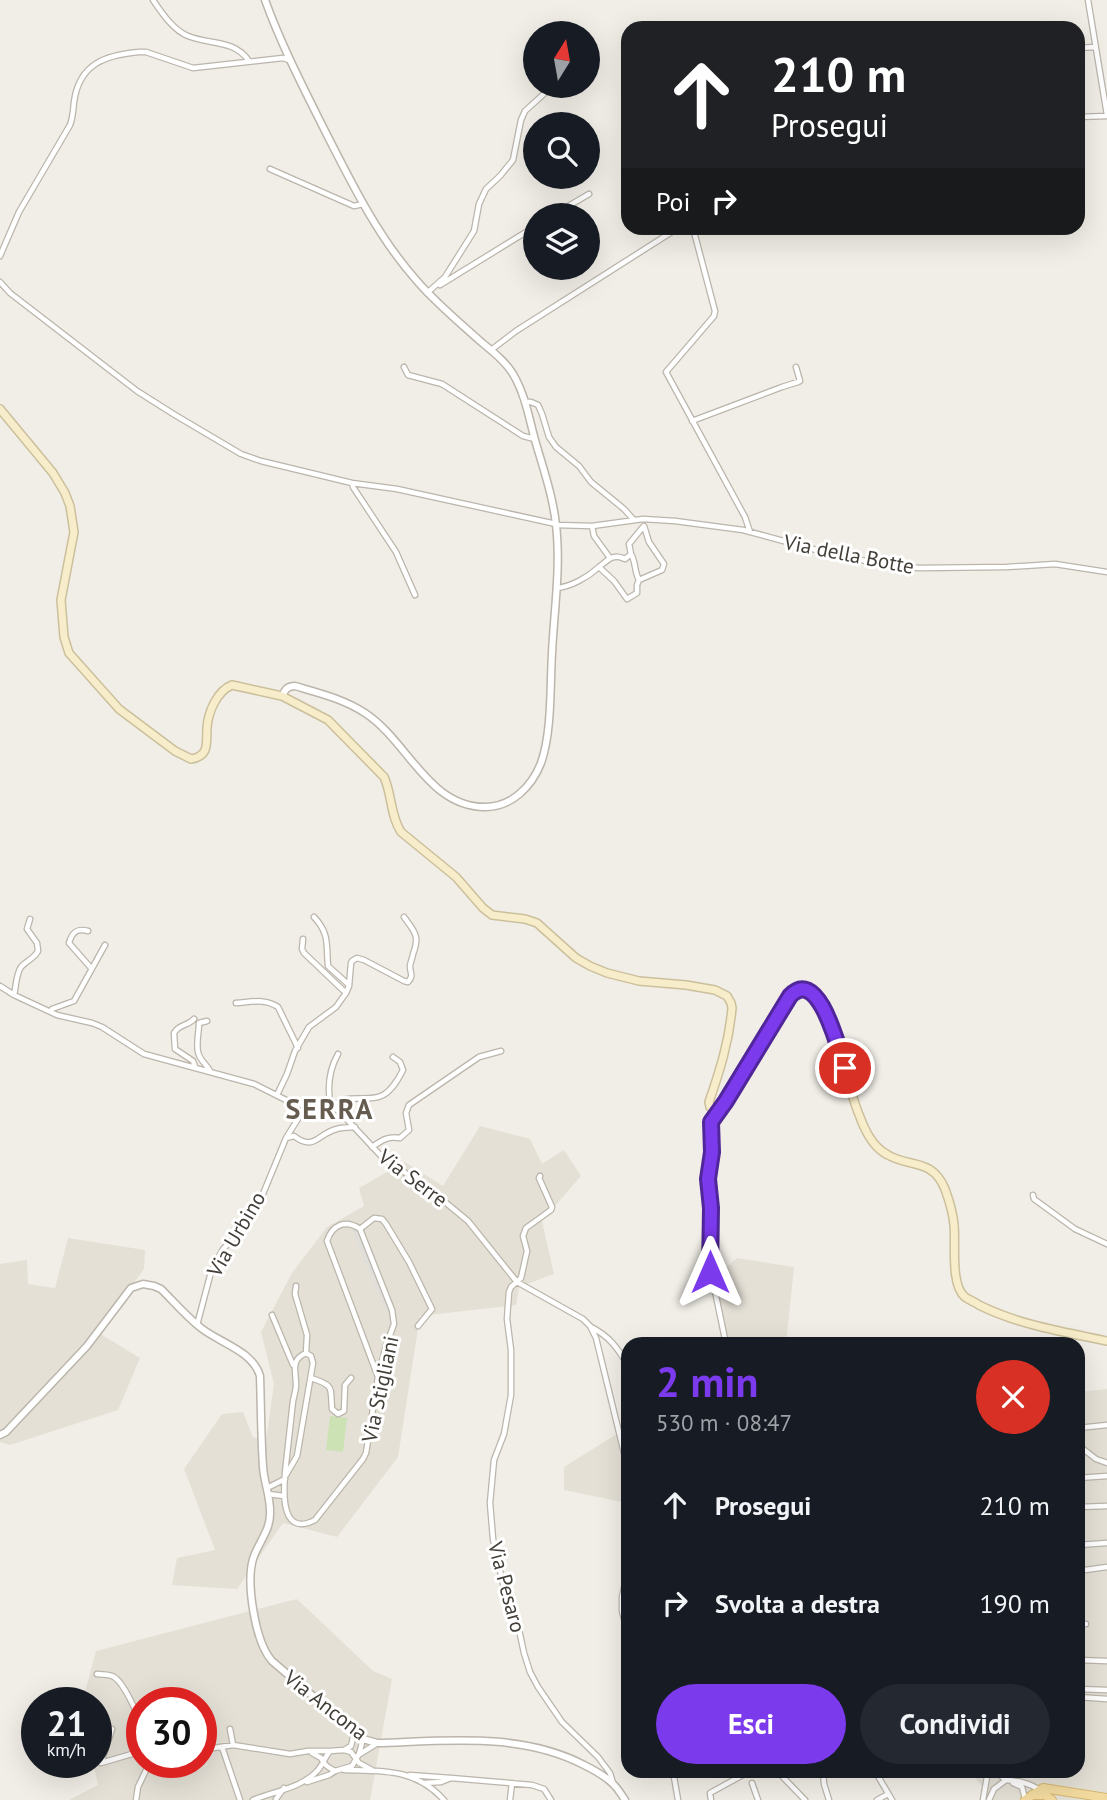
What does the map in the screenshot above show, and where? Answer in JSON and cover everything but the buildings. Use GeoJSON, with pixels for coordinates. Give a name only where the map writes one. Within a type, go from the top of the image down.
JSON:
{"type":"FeatureCollection","features":[{"type":"Feature","properties":{"kind":"main road"},"geometry":{"type":"LineString","coordinates":[[0,409],[53,473],[65,493],[72,513],[74,532],[61,592],[66,646],[74,659],[119,709],[175,751],[186,758],[194,759],[203,753],[207,745],[209,719],[216,699],[225,688],[232,685],[282,696],[328,719],[379,771],[386,782],[395,821],[401,832],[456,877],[488,912],[537,923],[576,958],[607,973],[639,981],[705,987],[727,996],[732,1008],[728,1039],[709,1102],[712,1109],[718,1110],[726,1101],[790,996],[796,990],[809,990],[827,1014],[857,1111],[871,1138],[884,1154],[924,1165],[942,1182],[949,1198],[954,1222],[957,1284],[965,1297],[1012,1320],[1107,1342]]}},
{"type":"Feature","properties":{"kind":"main road"},"geometry":{"type":"LineString","coordinates":[[1027,1799],[1045,1795],[1052,1789],[1107,1798]]}},
{"type":"Feature","properties":{"kind":"street"},"geometry":{"type":"LineString","coordinates":[[153,0],[175,28],[192,37],[230,46],[243,53],[249,61]]}},
{"type":"Feature","properties":{"kind":"street"},"geometry":{"type":"LineString","coordinates":[[265,0],[289,60],[363,204],[403,264],[427,293],[512,372],[525,402],[547,480],[556,525],[557,547],[546,745],[529,785],[511,800],[498,806],[463,805],[437,789],[383,728],[367,714],[295,686],[285,689],[282,696]]}},
{"type":"Feature","properties":{"kind":"street"},"geometry":{"type":"LineString","coordinates":[[1085,117],[1107,115],[1088,0]]}},
{"type":"Feature","properties":{"kind":"street"},"geometry":{"type":"LineString","coordinates":[[1085,48],[1095,47]]}},
{"type":"Feature","properties":{"kind":"street"},"geometry":{"type":"LineString","coordinates":[[0,256],[19,212],[70,125],[80,80],[97,61],[139,52],[193,68],[283,58],[289,60]]}},
{"type":"Feature","properties":{"kind":"street"},"geometry":{"type":"LineString","coordinates":[[427,293],[445,277],[474,231],[479,204],[486,189],[508,169],[513,160],[524,111],[540,98]]}},
{"type":"Feature","properties":{"kind":"street"},"geometry":{"type":"LineString","coordinates":[[270,169],[354,206],[363,204]]}},
{"type":"Feature","properties":{"kind":"street"},"geometry":{"type":"LineString","coordinates":[[574,203],[589,194]]}},
{"type":"Feature","properties":{"kind":"street"},"geometry":{"type":"LineString","coordinates":[[427,293],[523,234]]}},
{"type":"Feature","properties":{"kind":"street"},"geometry":{"type":"LineString","coordinates":[[491,350],[516,331],[667,235]]}},
{"type":"Feature","properties":{"kind":"street"},"geometry":{"type":"LineString","coordinates":[[695,235],[715,312],[666,372],[745,517],[750,532]]}},
{"type":"Feature","properties":{"kind":"street","name":"Via della Botte"},"geometry":{"type":"LineString","coordinates":[[0,282],[10,293],[137,391],[229,448],[261,461],[352,483],[397,489],[556,525],[592,526],[633,520],[675,521],[750,532],[842,557],[892,565],[919,568],[1007,568],[1055,564],[1107,572]]}},
{"type":"Feature","properties":{"kind":"street"},"geometry":{"type":"LineString","coordinates":[[404,367],[408,375],[442,384],[523,436],[535,439]]}},
{"type":"Feature","properties":{"kind":"street"},"geometry":{"type":"LineString","coordinates":[[692,421],[800,381],[796,367]]}},
{"type":"Feature","properties":{"kind":"street"},"geometry":{"type":"LineString","coordinates":[[525,402],[538,405],[549,437],[556,447],[633,520]]}},
{"type":"Feature","properties":{"kind":"street"},"geometry":{"type":"LineString","coordinates":[[352,483],[396,552],[415,595]]}},
{"type":"Feature","properties":{"kind":"street"},"geometry":{"type":"LineString","coordinates":[[592,526],[594,536],[610,558]]}},
{"type":"Feature","properties":{"kind":"street"},"geometry":{"type":"LineString","coordinates":[[600,567],[626,599],[637,593],[639,580],[629,544],[644,526],[649,542],[664,564],[660,572],[639,580]]}},
{"type":"Feature","properties":{"kind":"street"},"geometry":{"type":"LineString","coordinates":[[556,588],[591,575],[610,558],[619,556],[625,559],[631,554]]}},
{"type":"Feature","properties":{"kind":"street"},"geometry":{"type":"LineString","coordinates":[[314,917],[327,939],[327,966],[349,986]]}},
{"type":"Feature","properties":{"kind":"street"},"geometry":{"type":"LineString","coordinates":[[276,1095],[309,1027],[336,1007],[346,993],[354,959],[364,960],[404,981],[411,979],[410,966],[417,937],[404,917]]}},
{"type":"Feature","properties":{"kind":"street"},"geometry":{"type":"LineString","coordinates":[[14,995],[18,973],[38,951],[37,943],[27,929],[30,919]]}},
{"type":"Feature","properties":{"kind":"street"},"geometry":{"type":"LineString","coordinates":[[88,931],[76,931],[69,943],[91,968]]}},
{"type":"Feature","properties":{"kind":"street"},"geometry":{"type":"LineString","coordinates":[[303,939],[304,953],[346,993]]}},
{"type":"Feature","properties":{"kind":"street"},"geometry":{"type":"LineString","coordinates":[[51,1012],[52,1009],[74,1001],[105,945]]}},
{"type":"Feature","properties":{"kind":"street"},"geometry":{"type":"LineString","coordinates":[[0,986],[51,1012],[102,1027],[144,1054],[254,1084],[288,1101],[332,1109]]}},
{"type":"Feature","properties":{"kind":"street"},"geometry":{"type":"LineString","coordinates":[[236,1003],[262,1001],[275,1004],[298,1048]]}},
{"type":"Feature","properties":{"kind":"street"},"geometry":{"type":"LineString","coordinates":[[194,1019],[178,1027],[174,1033],[175,1049],[193,1061],[195,1067]]}},
{"type":"Feature","properties":{"kind":"street"},"geometry":{"type":"LineString","coordinates":[[207,1021],[199,1023],[198,1049],[201,1059],[211,1072]]}},
{"type":"Feature","properties":{"kind":"street"},"geometry":{"type":"LineString","coordinates":[[372,1147],[391,1137],[400,1138],[410,1130],[407,1113],[409,1105],[479,1057],[501,1051]]}},
{"type":"Feature","properties":{"kind":"street"},"geometry":{"type":"LineString","coordinates":[[332,1109],[329,1083],[331,1069],[338,1054]]}},
{"type":"Feature","properties":{"kind":"street"},"geometry":{"type":"LineString","coordinates":[[332,1109],[334,1104],[344,1099],[374,1098],[385,1094],[404,1070],[400,1062],[393,1057]]}},
{"type":"Feature","properties":{"kind":"street","name":"Via Urbino"},"geometry":{"type":"LineString","coordinates":[[197,1325],[211,1272],[223,1249],[239,1233],[258,1206],[286,1138],[306,1106]]}},
{"type":"Feature","properties":{"kind":"street","name":"Via Serre"},"geometry":{"type":"LineString","coordinates":[[332,1109],[340,1111],[383,1158],[428,1188],[468,1221],[517,1282],[583,1319],[603,1333],[621,1353]]}},
{"type":"Feature","properties":{"kind":"street"},"geometry":{"type":"LineString","coordinates":[[718,1110],[711,1122],[712,1152],[708,1179],[711,1208],[710,1272],[724,1337]]}},
{"type":"Feature","properties":{"kind":"street"},"geometry":{"type":"LineString","coordinates":[[286,1138],[294,1136],[302,1142],[316,1142],[335,1129],[356,1127]]}},
{"type":"Feature","properties":{"kind":"street","name":"Via Pesaro"},"geometry":{"type":"LineString","coordinates":[[540,1176],[552,1208],[526,1228],[524,1232],[527,1251],[521,1278],[509,1292],[507,1319],[511,1350],[511,1395],[504,1434],[494,1460],[490,1503],[493,1539],[508,1606],[516,1616],[530,1672],[562,1722],[598,1757],[610,1773],[613,1783]]}},
{"type":"Feature","properties":{"kind":"street"},"geometry":{"type":"LineString","coordinates":[[1032,1195],[1075,1229],[1107,1244]]}},
{"type":"Feature","properties":{"kind":"street"},"geometry":{"type":"LineString","coordinates":[[378,1377],[327,1241],[330,1231],[344,1224],[360,1229],[374,1218],[382,1219],[409,1262],[432,1309],[418,1326]]}},
{"type":"Feature","properties":{"kind":"street","name":"Via Stigliani"},"geometry":{"type":"LineString","coordinates":[[284,1496],[286,1512],[295,1522],[302,1524],[315,1520],[366,1453],[378,1377],[394,1324],[389,1301],[360,1229]]}},
{"type":"Feature","properties":{"kind":"street"},"geometry":{"type":"LineString","coordinates":[[0,1435],[6,1432],[87,1346],[127,1292],[136,1285],[149,1285],[161,1289],[197,1325],[249,1359],[257,1368],[260,1376],[264,1478],[276,1483]]}},
{"type":"Feature","properties":{"kind":"street"},"geometry":{"type":"LineString","coordinates":[[296,1286],[295,1294],[307,1335],[306,1353]]}},
{"type":"Feature","properties":{"kind":"street"},"geometry":{"type":"LineString","coordinates":[[269,1492],[284,1496],[288,1436],[296,1385],[294,1366],[272,1315]]}},
{"type":"Feature","properties":{"kind":"street"},"geometry":{"type":"LineString","coordinates":[[590,1326],[596,1338],[621,1440]]}},
{"type":"Feature","properties":{"kind":"street"},"geometry":{"type":"LineString","coordinates":[[294,1366],[299,1356],[306,1353]]}},
{"type":"Feature","properties":{"kind":"street"},"geometry":{"type":"LineString","coordinates":[[269,1492],[276,1483],[285,1479],[296,1458],[313,1363],[311,1356],[306,1353]]}},
{"type":"Feature","properties":{"kind":"street"},"geometry":{"type":"LineString","coordinates":[[311,1378],[331,1389],[332,1409],[338,1413],[344,1411],[345,1385],[351,1378]]}},
{"type":"Feature","properties":{"kind":"street"},"geometry":{"type":"LineString","coordinates":[[1085,1427],[1107,1424]]}},
{"type":"Feature","properties":{"kind":"street"},"geometry":{"type":"LineString","coordinates":[[1085,1450],[1107,1463]]}},
{"type":"Feature","properties":{"kind":"street"},"geometry":{"type":"LineString","coordinates":[[287,1456],[296,1458]]}},
{"type":"Feature","properties":{"kind":"street"},"geometry":{"type":"LineString","coordinates":[[1085,1478],[1107,1476]]}},
{"type":"Feature","properties":{"kind":"street","name":"Via Ancona"},"geometry":{"type":"LineString","coordinates":[[264,1478],[269,1492],[269,1525],[254,1556],[250,1577],[251,1599],[264,1649],[279,1668],[363,1739],[377,1743],[477,1740],[537,1748],[571,1758],[598,1773],[613,1783],[625,1800]]}},
{"type":"Feature","properties":{"kind":"street"},"geometry":{"type":"LineString","coordinates":[[269,1492],[285,1487]]}},
{"type":"Feature","properties":{"kind":"street"},"geometry":{"type":"LineString","coordinates":[[1085,1507],[1107,1506]]}},
{"type":"Feature","properties":{"kind":"street"},"geometry":{"type":"LineString","coordinates":[[1085,1544],[1107,1542]]}},
{"type":"Feature","properties":{"kind":"street"},"geometry":{"type":"LineString","coordinates":[[1085,1570],[1107,1567]]}},
{"type":"Feature","properties":{"kind":"street"},"geometry":{"type":"LineString","coordinates":[[1085,1660],[1107,1661]]}},
{"type":"Feature","properties":{"kind":"street"},"geometry":{"type":"LineString","coordinates":[[97,1674],[112,1675],[126,1692]]}},
{"type":"Feature","properties":{"kind":"street"},"geometry":{"type":"LineString","coordinates":[[1085,1689],[1107,1690]]}},
{"type":"Feature","properties":{"kind":"street"},"geometry":{"type":"LineString","coordinates":[[1085,1697],[1107,1699]]}},
{"type":"Feature","properties":{"kind":"street"},"geometry":{"type":"LineString","coordinates":[[230,1729],[233,1745]]}},
{"type":"Feature","properties":{"kind":"street"},"geometry":{"type":"LineString","coordinates":[[351,1746],[352,1732]]}},
{"type":"Feature","properties":{"kind":"street"},"geometry":{"type":"LineString","coordinates":[[344,1750],[363,1739]]}},
{"type":"Feature","properties":{"kind":"street"},"geometry":{"type":"LineString","coordinates":[[344,1770],[352,1766],[358,1757],[363,1739]]}},
{"type":"Feature","properties":{"kind":"street"},"geometry":{"type":"LineString","coordinates":[[358,1757],[377,1743]]}},
{"type":"Feature","properties":{"kind":"street"},"geometry":{"type":"LineString","coordinates":[[217,1748],[233,1745],[290,1754],[344,1750],[358,1757],[359,1763],[372,1770]]}},
{"type":"Feature","properties":{"kind":"street"},"geometry":{"type":"LineString","coordinates":[[222,1747],[240,1800]]}},
{"type":"Feature","properties":{"kind":"street"},"geometry":{"type":"LineString","coordinates":[[308,1751],[321,1758],[323,1763],[335,1771]]}},
{"type":"Feature","properties":{"kind":"street"},"geometry":{"type":"LineString","coordinates":[[300,1785],[312,1776],[330,1751]]}},
{"type":"Feature","properties":{"kind":"street"},"geometry":{"type":"LineString","coordinates":[[253,1800],[335,1771],[372,1770],[533,1785],[544,1789],[551,1800]]}},
{"type":"Feature","properties":{"kind":"street"},"geometry":{"type":"LineString","coordinates":[[407,1775],[418,1779],[442,1798]]}},
{"type":"Feature","properties":{"kind":"street"},"geometry":{"type":"LineString","coordinates":[[136,1800],[142,1778]]}},
{"type":"Feature","properties":{"kind":"street"},"geometry":{"type":"LineString","coordinates":[[424,1783],[441,1783],[451,1778]]}},
{"type":"Feature","properties":{"kind":"street"},"geometry":{"type":"LineString","coordinates":[[674,1778],[678,1800]]}},
{"type":"Feature","properties":{"kind":"street"},"geometry":{"type":"LineString","coordinates":[[711,1800],[710,1793],[737,1778]]}},
{"type":"Feature","properties":{"kind":"street"},"geometry":{"type":"LineString","coordinates":[[784,1778],[804,1798],[797,1800]]}},
{"type":"Feature","properties":{"kind":"street"},"geometry":{"type":"LineString","coordinates":[[824,1778],[829,1800]]}},
{"type":"Feature","properties":{"kind":"street"},"geometry":{"type":"LineString","coordinates":[[879,1778],[892,1800]]}},
{"type":"Feature","properties":{"kind":"street"},"geometry":{"type":"LineString","coordinates":[[983,1800],[987,1778]]}},
{"type":"Feature","properties":{"kind":"street"},"geometry":{"type":"LineString","coordinates":[[1004,1778],[1022,1787],[1027,1799]]}},
{"type":"Feature","properties":{"kind":"street"},"geometry":{"type":"LineString","coordinates":[[989,1800],[995,1789],[1006,1780],[1024,1782],[1045,1795]]}},
{"type":"Feature","properties":{"kind":"street"},"geometry":{"type":"LineString","coordinates":[[441,1783],[442,1798]]}},
{"type":"Feature","properties":{"kind":"street"},"geometry":{"type":"LineString","coordinates":[[510,1800],[512,1783]]}},
{"type":"Feature","properties":{"kind":"street"},"geometry":{"type":"LineString","coordinates":[[752,1783],[757,1800]]}},
{"type":"Feature","properties":{"kind":"street"},"geometry":{"type":"LineString","coordinates":[[276,1800],[284,1788]]}},
{"type":"Feature","properties":{"kind":"street"},"geometry":{"type":"LineString","coordinates":[[269,1793],[274,1795],[276,1800]]}},
{"type":"Feature","properties":{"kind":"street"},"geometry":{"type":"LineString","coordinates":[[877,1800],[888,1794]]}},
{"type":"Feature","properties":{"kind":"shaded area"},"geometry":{"type":"Polygon","coordinates":[[[480,1126],[530,1139],[542,1164],[564,1150],[581,1176],[542,1221],[554,1274],[519,1287],[516,1305],[420,1316],[398,1457],[337,1537],[283,1523],[237,1589],[172,1585],[177,1558],[215,1550],[184,1469],[222,1414],[243,1412],[253,1437],[266,1440],[274,1384],[261,1332],[292,1273],[327,1227],[364,1206],[359,1188],[405,1162],[443,1186],[480,1126]]]}},
{"type":"Feature","properties":{"kind":"shaded area"},"geometry":{"type":"Polygon","coordinates":[[[351,1227],[358,1230],[391,1312],[387,1312],[351,1227]]]}},
{"type":"Feature","properties":{"kind":"shaded area"},"geometry":{"type":"Polygon","coordinates":[[[68,1238],[145,1250],[144,1269],[97,1332],[140,1358],[118,1410],[10,1445],[0,1442],[0,1264],[27,1260],[28,1284],[55,1288],[68,1238]]]}},
{"type":"Feature","properties":{"kind":"shaded area"},"geometry":{"type":"Polygon","coordinates":[[[737,1258],[794,1267],[787,1337],[726,1337],[709,1283],[737,1258]]]}},
{"type":"Feature","properties":{"kind":"shaded area"},"geometry":{"type":"Polygon","coordinates":[[[1107,1389],[1107,1800],[993,1800],[976,1778],[1085,1778],[1085,1391],[1107,1389]]]}},
{"type":"Feature","properties":{"kind":"shaded area"},"geometry":{"type":"Polygon","coordinates":[[[621,1431],[621,1502],[564,1490],[564,1467],[621,1431]]]}},
{"type":"Feature","properties":{"kind":"shaded area"},"geometry":{"type":"Polygon","coordinates":[[[297,1599],[373,1671],[392,1679],[370,1800],[69,1800],[98,1785],[96,1778],[112,1778],[112,1687],[86,1687],[96,1651],[297,1599]]]}},
{"type":"Feature","properties":{"kind":"green space"},"geometry":{"type":"Polygon","coordinates":[[[330,1416],[347,1418],[343,1452],[326,1450],[330,1416]]]}},
{"type":"Feature","properties":{"kind":"district","name":"SERRA"},"geometry":{"type":"Point","coordinates":[330,1108]}},
{"type":"Feature","properties":{"kind":"route"},"geometry":{"type":"LineString","coordinates":[[710,1272],[711,1208],[708,1179],[712,1152],[711,1122],[796,990],[813,992],[822,1006],[845,1068]]}}]}
